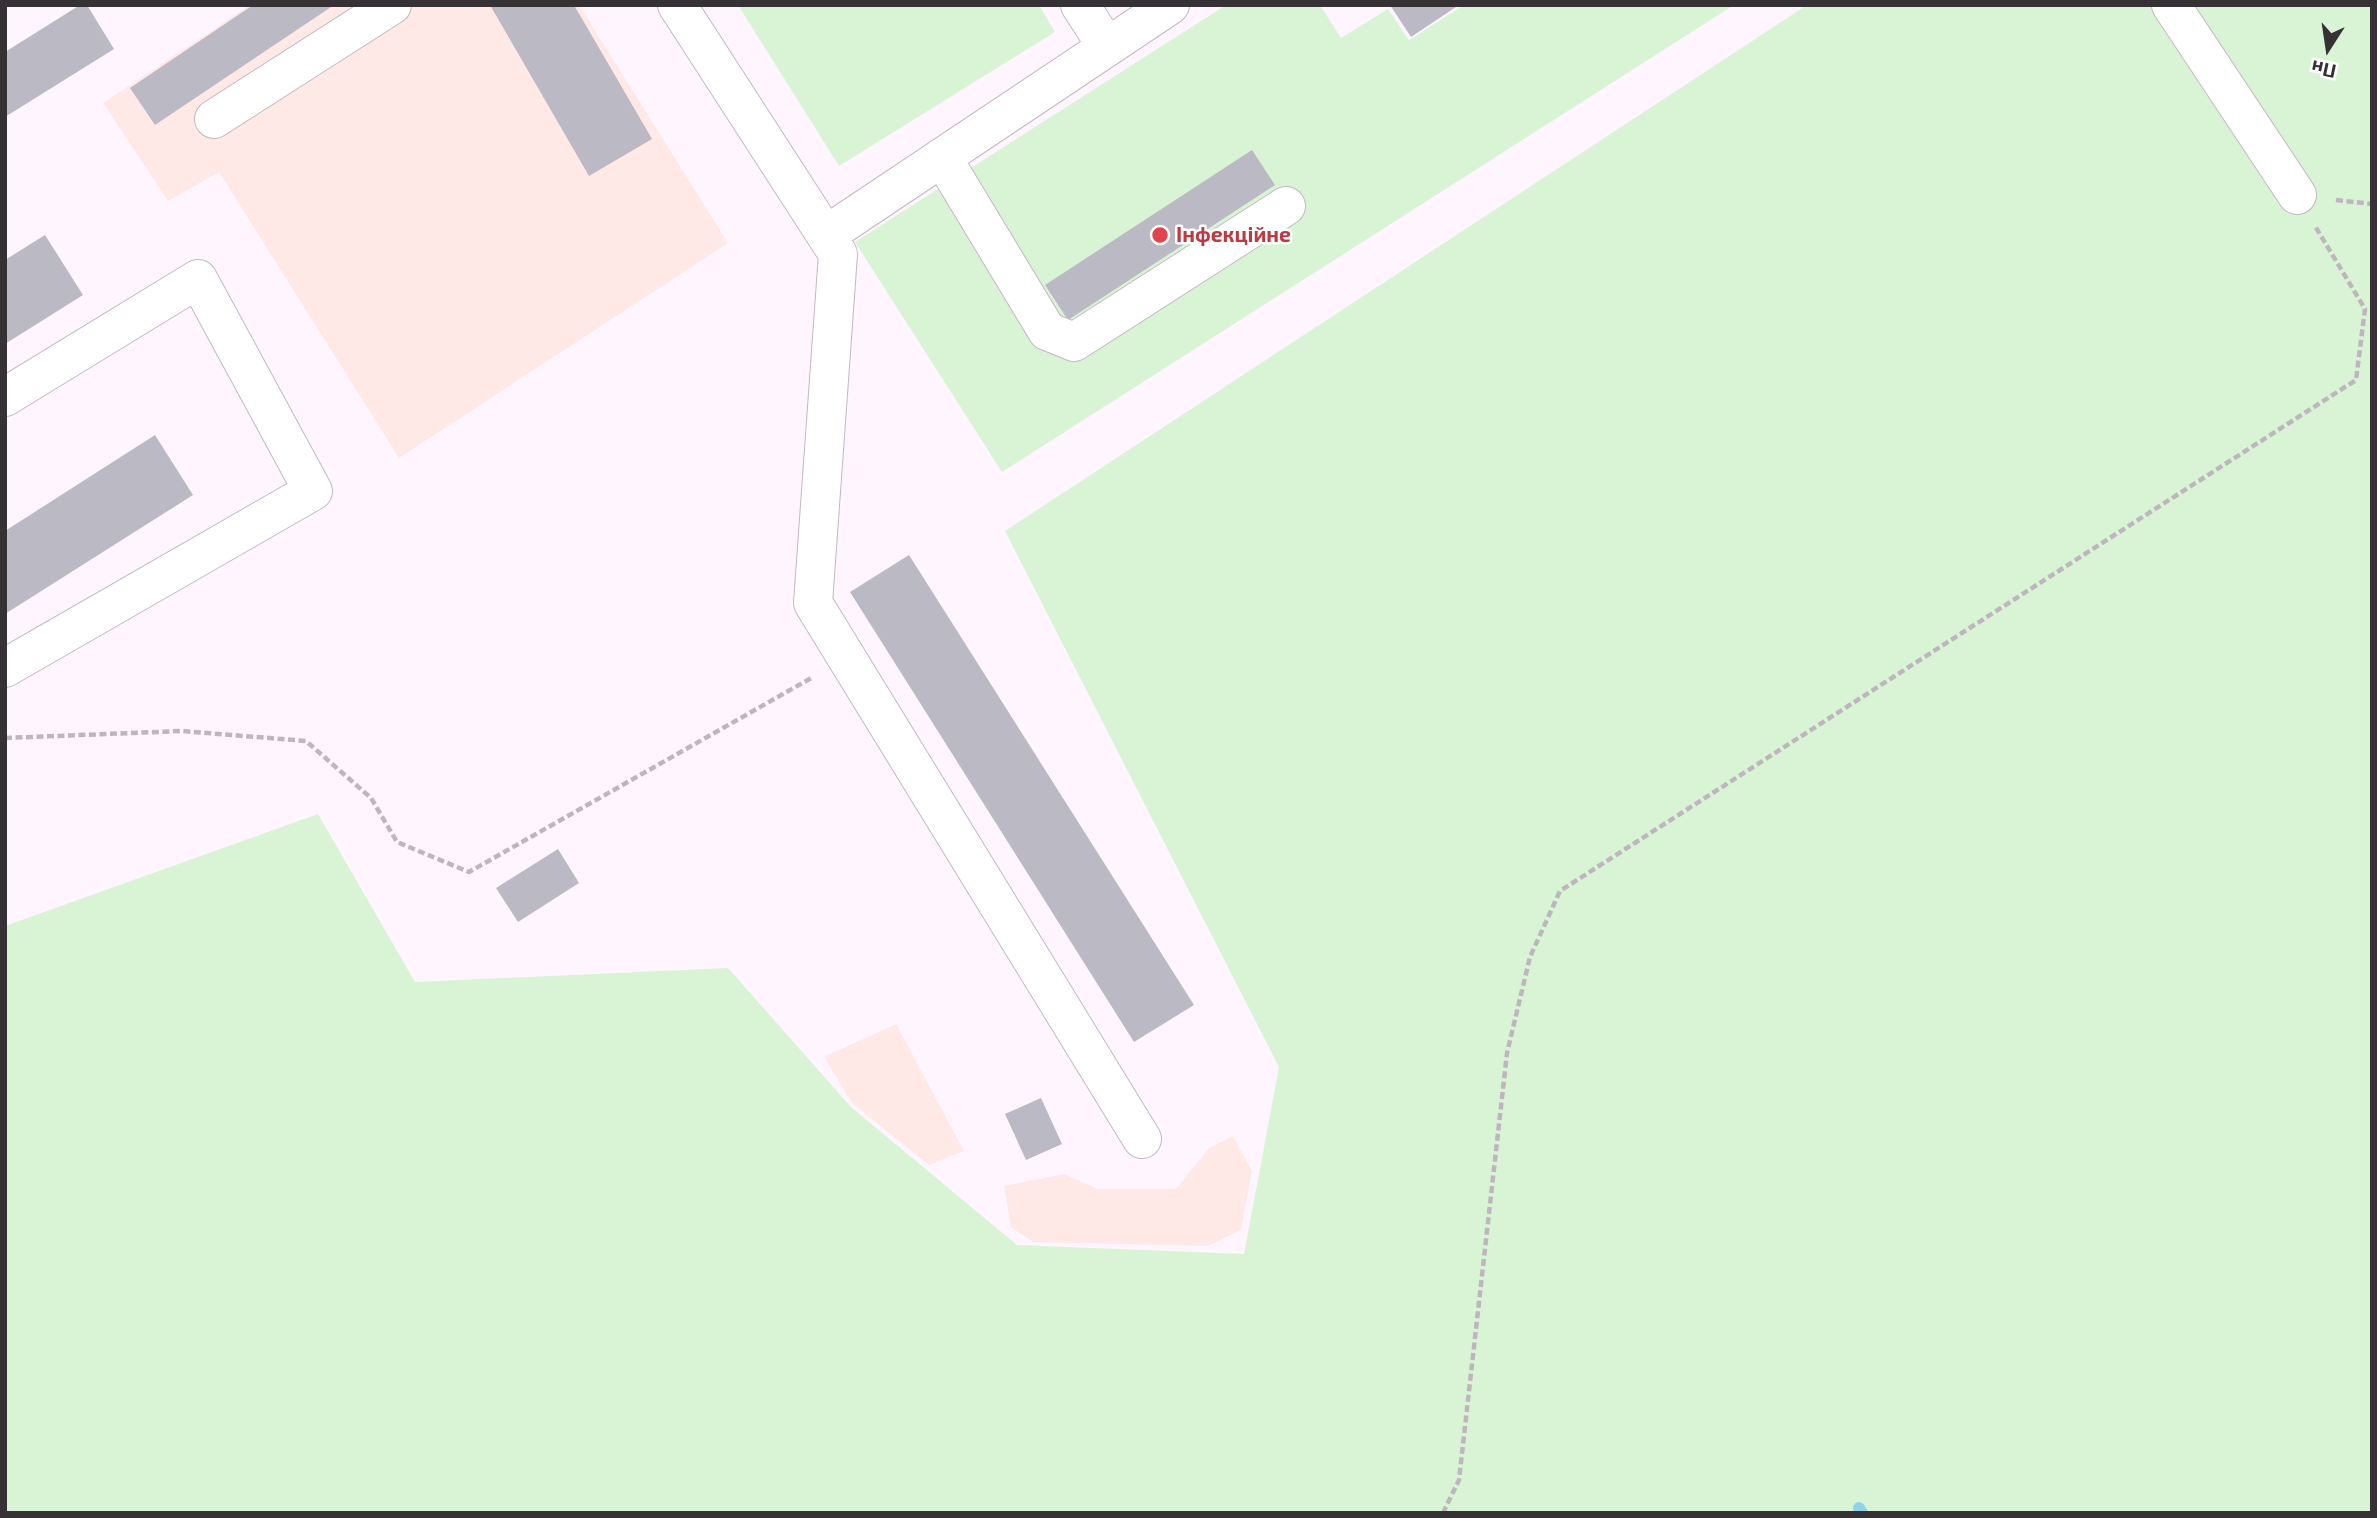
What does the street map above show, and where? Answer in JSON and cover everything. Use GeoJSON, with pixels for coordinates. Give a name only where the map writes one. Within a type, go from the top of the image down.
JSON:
{"type":"FeatureCollection","features":[{"type":"Feature","properties":{"kind":"street"},"geometry":{"type":"LineString","coordinates":[[214,119],[392,5]]}},
{"type":"Feature","properties":{"kind":"street"},"geometry":{"type":"LineString","coordinates":[[677,5],[838,254],[813,603],[1142,1139]]}},
{"type":"Feature","properties":{"kind":"street"},"geometry":{"type":"LineString","coordinates":[[1080,5],[1107,47]]}},
{"type":"Feature","properties":{"kind":"street"},"geometry":{"type":"LineString","coordinates":[[826,235],[1170,5]]}},
{"type":"Feature","properties":{"kind":"street"},"geometry":{"type":"LineString","coordinates":[[2171,5],[2297,195]]}},
{"type":"Feature","properties":{"kind":"street"},"geometry":{"type":"LineString","coordinates":[[942,157],[1046,331],[1074,342],[1286,206]]}},
{"type":"Feature","properties":{"kind":"street"},"geometry":{"type":"LineString","coordinates":[[5,397],[198,279],[313,491],[5,668]]}},
{"type":"Feature","properties":{"kind":"path"},"geometry":{"type":"LineString","coordinates":[[1443,1513],[1459,1480],[1507,1053],[1530,957],[1560,891],[2356,380],[2365,309],[2297,195]]}},
{"type":"Feature","properties":{"kind":"path"},"geometry":{"type":"LineString","coordinates":[[5,738],[182,731],[306,741],[371,797],[397,842],[469,872],[848,658]]}},
{"type":"Feature","properties":{"kind":"shaded area"},"geometry":{"type":"Polygon","coordinates":[[[250,5],[579,5],[728,243],[399,458],[219,172],[168,201],[103,103],[250,5]]]}},
{"type":"Feature","properties":{"kind":"shaded area"},"geometry":{"type":"Polygon","coordinates":[[[896,1024],[964,1151],[929,1165],[852,1103],[824,1057],[896,1024]]]}},
{"type":"Feature","properties":{"kind":"shaded area"},"geometry":{"type":"Polygon","coordinates":[[[1233,1136],[1252,1171],[1241,1230],[1208,1246],[1033,1242],[1011,1227],[1004,1186],[1064,1174],[1098,1189],[1176,1189],[1209,1148],[1233,1136]]]}},
{"type":"Feature","properties":{"kind":"green space"},"geometry":{"type":"Polygon","coordinates":[[[738,5],[1039,5],[1055,32],[839,166],[738,5]]]}},
{"type":"Feature","properties":{"kind":"green space"},"geometry":{"type":"Polygon","coordinates":[[[1226,5],[1320,5],[1341,38],[1388,9],[1409,40],[1464,5],[1734,5],[1002,472],[855,242],[1226,5]]]}},
{"type":"Feature","properties":{"kind":"green space"},"geometry":{"type":"Polygon","coordinates":[[[1807,5],[2372,5],[2372,1513],[5,1513],[5,926],[318,814],[415,982],[728,968],[851,1107],[1017,1245],[1244,1254],[1279,1067],[1005,531],[1807,5]]]}},
{"type":"Feature","properties":{"kind":"building"},"geometry":{"type":"Polygon","coordinates":[[[80,5],[87,5],[114,49],[5,117],[5,52],[80,5]]]}},
{"type":"Feature","properties":{"kind":"building"},"geometry":{"type":"Polygon","coordinates":[[[253,5],[334,5],[155,125],[130,88],[253,5]]]}},
{"type":"Feature","properties":{"kind":"building"},"geometry":{"type":"Polygon","coordinates":[[[490,5],[574,5],[652,139],[589,176],[490,5]]]}},
{"type":"Feature","properties":{"kind":"building"},"geometry":{"type":"Polygon","coordinates":[[[1390,5],[1459,5],[1411,37],[1390,5]]]}},
{"type":"Feature","properties":{"kind":"building","name":"Інфекційне"},"geometry":{"type":"Polygon","coordinates":[[[1252,150],[1275,185],[1068,320],[1045,285],[1252,150]]]}},
{"type":"Feature","properties":{"kind":"building"},"geometry":{"type":"Polygon","coordinates":[[[45,235],[83,295],[5,344],[5,260],[45,235]]]}},
{"type":"Feature","properties":{"kind":"building"},"geometry":{"type":"Polygon","coordinates":[[[155,435],[193,495],[5,614],[5,531],[155,435]]]}},
{"type":"Feature","properties":{"kind":"building"},"geometry":{"type":"Polygon","coordinates":[[[909,555],[1194,1005],[1134,1042],[850,592],[909,555]]]}},
{"type":"Feature","properties":{"kind":"building"},"geometry":{"type":"Polygon","coordinates":[[[558,849],[579,883],[518,922],[496,888],[558,849]]]}},
{"type":"Feature","properties":{"kind":"building"},"geometry":{"type":"Polygon","coordinates":[[[1041,1098],[1062,1144],[1026,1160],[1005,1114],[1041,1098]]]}},
{"type":"Feature","properties":{"kind":"waterway"},"geometry":{"type":"LineString","coordinates":[[1859,1508],[1862,1513]]}},
{"type":"Feature","properties":{"kind":"place","name":"Інфекційне"},"geometry":{"type":"Point","coordinates":[1160,235]}}]}
